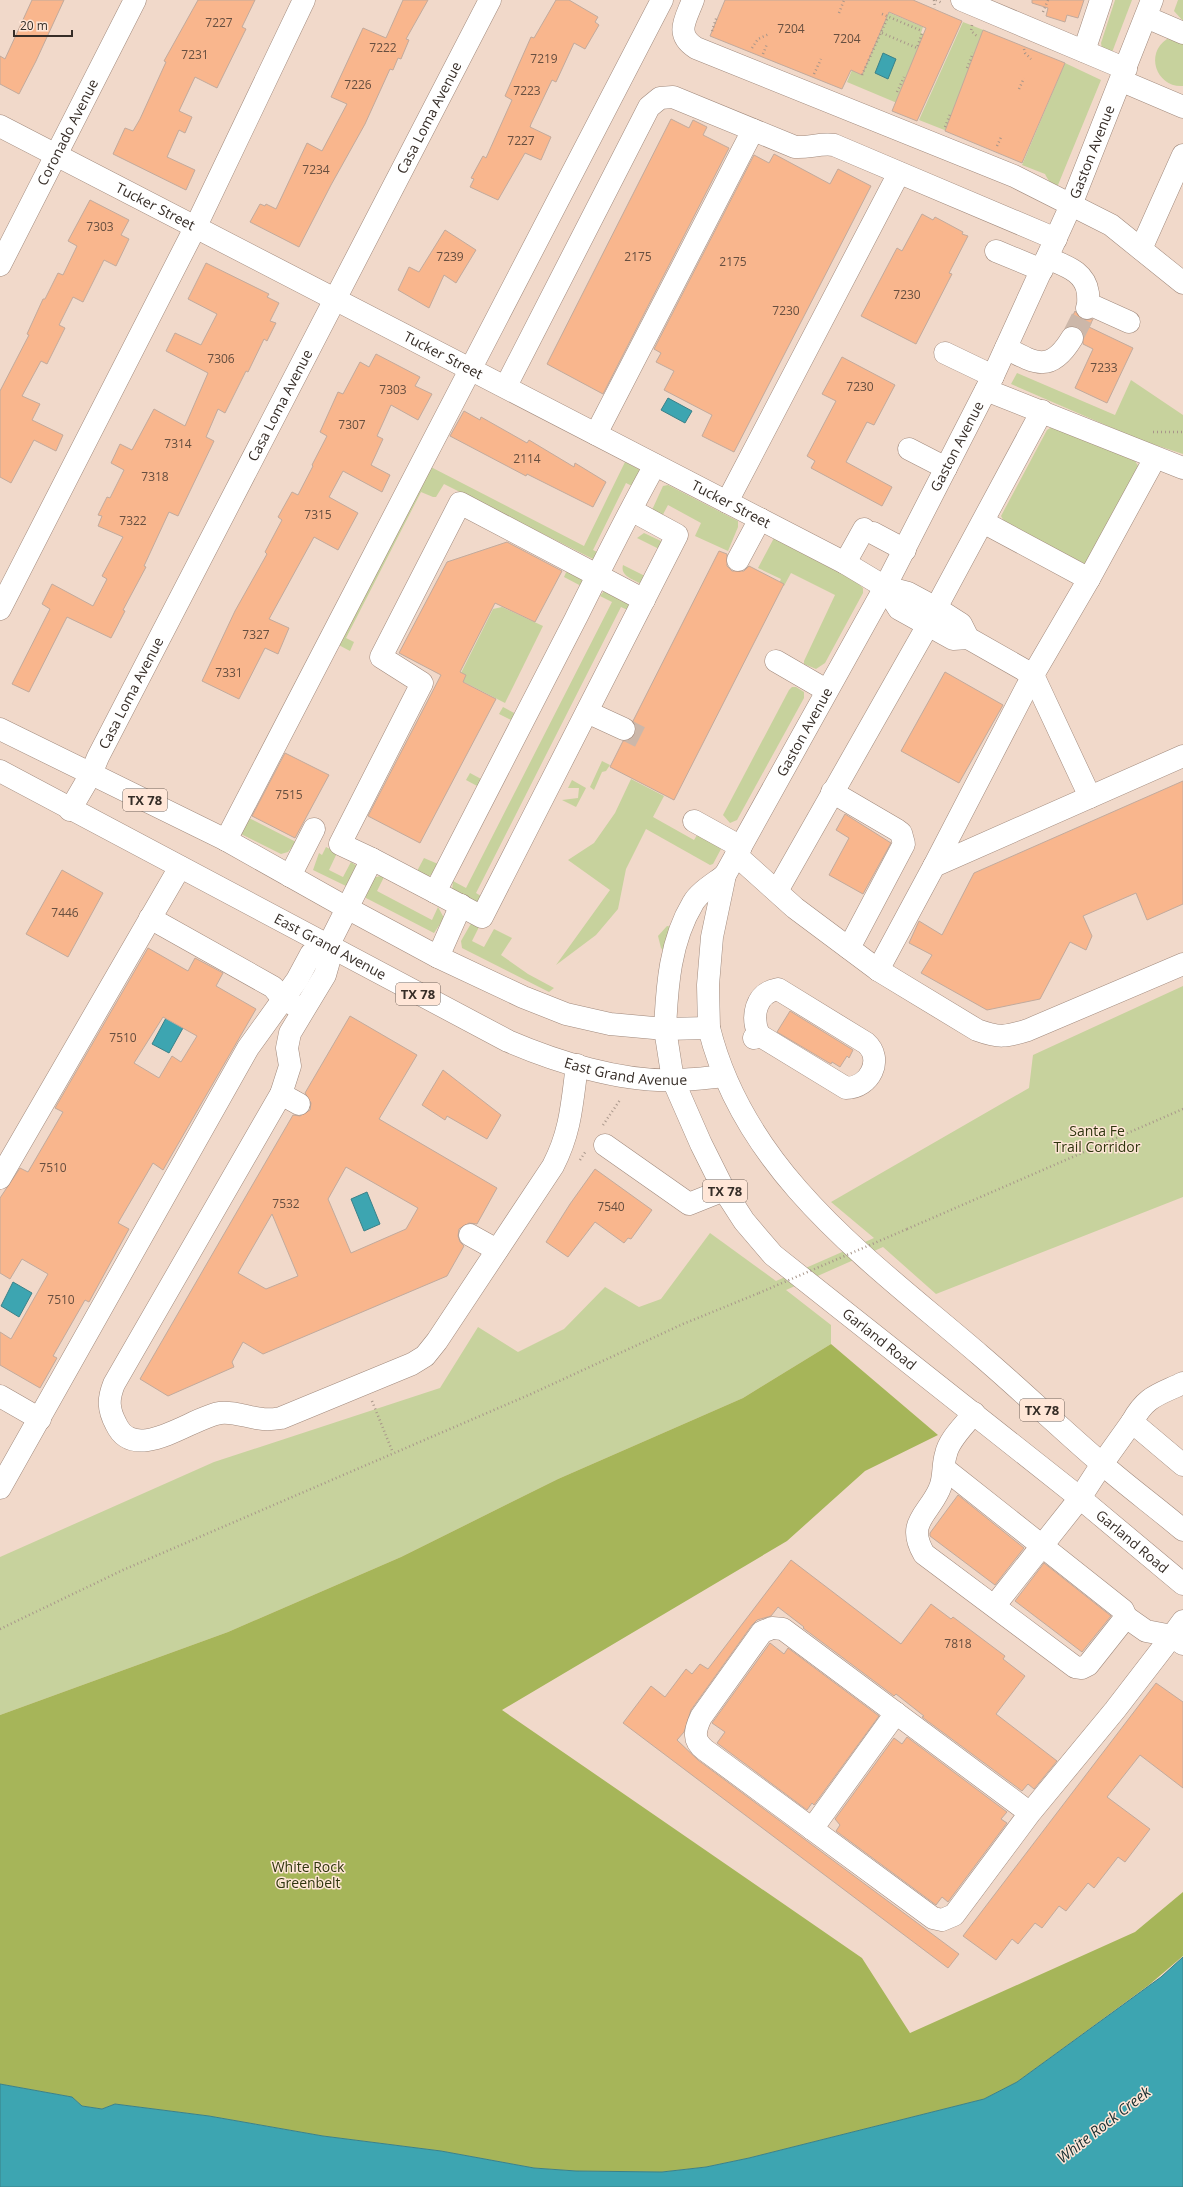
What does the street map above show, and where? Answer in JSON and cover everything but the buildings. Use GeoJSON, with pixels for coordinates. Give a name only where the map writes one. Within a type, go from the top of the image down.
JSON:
{"type":"FeatureCollection","features":[{"type":"Feature","properties":{"kind":"street","name":"Coronado Avenue"},"geometry":{"type":"LineString","coordinates":[[0,265],[135,0]]}},
{"type":"Feature","properties":{"kind":"street"},"geometry":{"type":"LineString","coordinates":[[0,609],[196,226],[304,0]]}},
{"type":"Feature","properties":{"kind":"street","name":"Casa Loma Avenue"},"geometry":{"type":"LineString","coordinates":[[70,810],[91,774],[98,757],[337,299],[490,0]]}},
{"type":"Feature","properties":{"kind":"street"},"geometry":{"type":"LineString","coordinates":[[226,840],[472,369],[662,0]]}},
{"type":"Feature","properties":{"kind":"street"},"geometry":{"type":"LineString","coordinates":[[693,0],[683,28],[686,39],[696,48],[1014,176],[1092,214],[1111,225],[1183,283]]}},
{"type":"Feature","properties":{"kind":"street"},"geometry":{"type":"LineString","coordinates":[[962,0],[1084,51],[1183,107]]}},
{"type":"Feature","properties":{"kind":"street"},"geometry":{"type":"LineString","coordinates":[[1084,51],[1101,0]]}},
{"type":"Feature","properties":{"kind":"street"},"geometry":{"type":"LineString","coordinates":[[1149,8],[1183,33]]}},
{"type":"Feature","properties":{"kind":"street","name":"Gaston Avenue"},"geometry":{"type":"LineString","coordinates":[[709,1028],[708,985],[712,937],[725,875],[826,690],[905,550],[990,383],[1071,205],[1124,75],[1149,8]]}},
{"type":"Feature","properties":{"kind":"street"},"geometry":{"type":"LineString","coordinates":[[506,386],[649,107],[660,98],[673,97],[795,147],[806,148],[823,143],[834,145],[899,173],[1077,272],[1086,285],[1088,306],[1129,322]]}},
{"type":"Feature","properties":{"kind":"street","name":"Tucker Street"},"geometry":{"type":"LineString","coordinates":[[0,126],[506,386],[655,465],[846,563],[885,587]]}},
{"type":"Feature","properties":{"kind":"street"},"geometry":{"type":"LineString","coordinates":[[596,434],[753,130]]}},
{"type":"Feature","properties":{"kind":"street"},"geometry":{"type":"LineString","coordinates":[[1141,249],[1183,155]]}},
{"type":"Feature","properties":{"kind":"street"},"geometry":{"type":"LineString","coordinates":[[727,502],[899,173]]}},
{"type":"Feature","properties":{"kind":"street"},"geometry":{"type":"LineString","coordinates":[[996,251],[1048,255]]}},
{"type":"Feature","properties":{"kind":"street"},"geometry":{"type":"LineString","coordinates":[[1006,348],[1035,363],[1046,362],[1057,358],[1072,338]]}},
{"type":"Feature","properties":{"kind":"street"},"geometry":{"type":"LineString","coordinates":[[945,353],[990,383],[1042,411],[1155,458],[1183,468]]}},
{"type":"Feature","properties":{"kind":"street"},"geometry":{"type":"LineString","coordinates":[[778,891],[832,792],[932,617],[1042,411]]}},
{"type":"Feature","properties":{"kind":"street"},"geometry":{"type":"LineString","coordinates":[[909,449],[946,468]]}},
{"type":"Feature","properties":{"kind":"street"},"geometry":{"type":"LineString","coordinates":[[878,970],[934,866],[1033,675],[1089,579],[1155,458]]}},
{"type":"Feature","properties":{"kind":"street"},"geometry":{"type":"LineString","coordinates":[[435,892],[655,465]]}},
{"type":"Feature","properties":{"kind":"street"},"geometry":{"type":"LineString","coordinates":[[631,510],[677,535],[644,600],[587,712],[482,916],[340,844],[422,683],[381,657],[460,503],[644,600]]}},
{"type":"Feature","properties":{"kind":"street"},"geometry":{"type":"LineString","coordinates":[[738,560],[760,519]]}},
{"type":"Feature","properties":{"kind":"street"},"geometry":{"type":"LineString","coordinates":[[983,522],[1089,579]]}},
{"type":"Feature","properties":{"kind":"street"},"geometry":{"type":"LineString","coordinates":[[846,563],[868,531],[905,550]]}},
{"type":"Feature","properties":{"kind":"street"},"geometry":{"type":"LineString","coordinates":[[885,587],[900,609],[932,617],[954,639],[968,638],[1033,675],[1090,797]]}},
{"type":"Feature","properties":{"kind":"street"},"geometry":{"type":"LineString","coordinates":[[776,661],[826,690]]}},
{"type":"Feature","properties":{"kind":"street"},"geometry":{"type":"LineString","coordinates":[[587,712],[624,729]]}},
{"type":"Feature","properties":{"kind":"street","name":"TX 78"},"geometry":{"type":"LineString","coordinates":[[0,729],[226,840],[438,957],[523,997],[566,1014],[610,1024],[665,1029],[709,1028],[723,1076],[763,1148],[821,1216],[898,1285],[982,1356],[1102,1464],[1183,1530]]}},
{"type":"Feature","properties":{"kind":"street"},"geometry":{"type":"LineString","coordinates":[[934,866],[1183,756]]}},
{"type":"Feature","properties":{"kind":"street","name":"East Grand Avenue"},"geometry":{"type":"LineString","coordinates":[[0,771],[70,810],[508,1041],[577,1065],[630,1077],[673,1080],[723,1076]]}},
{"type":"Feature","properties":{"kind":"street"},"geometry":{"type":"LineString","coordinates":[[832,792],[897,830],[900,833],[904,844],[849,948]]}},
{"type":"Feature","properties":{"kind":"street"},"geometry":{"type":"LineString","coordinates":[[694,821],[739,851],[796,908],[878,970],[977,1030],[990,1035],[1004,1037],[1028,1030],[1183,964]]}},
{"type":"Feature","properties":{"kind":"street"},"geometry":{"type":"LineString","coordinates":[[290,876],[314,829]]}},
{"type":"Feature","properties":{"kind":"street"},"geometry":{"type":"LineString","coordinates":[[372,860],[328,946],[329,961],[325,975],[290,1033],[287,1048],[290,1066],[290,1099],[114,1384],[108,1399],[110,1413],[117,1428],[129,1438],[146,1442],[222,1413],[264,1420],[281,1418],[412,1364],[425,1356],[553,1166],[564,1145],[569,1124],[577,1065]]}},
{"type":"Feature","properties":{"kind":"street"},"geometry":{"type":"LineString","coordinates":[[0,1178],[180,867]]}},
{"type":"Feature","properties":{"kind":"street","name":"Gaston Avenue"},"geometry":{"type":"LineString","coordinates":[[665,1029],[667,983],[677,938],[693,902],[725,875]]}},
{"type":"Feature","properties":{"kind":"street"},"geometry":{"type":"LineString","coordinates":[[438,957],[461,905]]}},
{"type":"Feature","properties":{"kind":"street"},"geometry":{"type":"LineString","coordinates":[[150,918],[273,987],[282,998],[303,1011]]}},
{"type":"Feature","properties":{"kind":"street"},"geometry":{"type":"LineString","coordinates":[[0,1488],[248,1048],[282,998],[297,980],[311,954],[328,946]]}},
{"type":"Feature","properties":{"kind":"street"},"geometry":{"type":"LineString","coordinates":[[778,989],[866,1043],[874,1054],[875,1064],[870,1075],[863,1083],[855,1087],[846,1088],[756,1037],[754,1021],[756,1008],[766,993],[778,989]]}},
{"type":"Feature","properties":{"kind":"street","name":"Garland Road"},"geometry":{"type":"LineString","coordinates":[[665,1029],[673,1080],[701,1144],[724,1190],[744,1221],[773,1255],[1080,1498],[1183,1584]]}},
{"type":"Feature","properties":{"kind":"street"},"geometry":{"type":"LineString","coordinates":[[605,1145],[689,1204],[724,1190]]}},
{"type":"Feature","properties":{"kind":"street"},"geometry":{"type":"LineString","coordinates":[[470,1235],[497,1250]]}},
{"type":"Feature","properties":{"kind":"street"},"geometry":{"type":"LineString","coordinates":[[995,1605],[1080,1498],[1132,1422],[1140,1406],[1150,1398],[1183,1383]]}},
{"type":"Feature","properties":{"kind":"street"},"geometry":{"type":"LineString","coordinates":[[0,1396],[40,1419]]}},
{"type":"Feature","properties":{"kind":"street"},"geometry":{"type":"LineString","coordinates":[[974,1413],[949,1446],[945,1455],[945,1469],[938,1492],[918,1520],[917,1534],[919,1545],[924,1554],[995,1605],[1075,1667],[1082,1668],[1088,1665],[1126,1618]]}},
{"type":"Feature","properties":{"kind":"street"},"geometry":{"type":"LineString","coordinates":[[1132,1422],[1183,1465]]}},
{"type":"Feature","properties":{"kind":"street"},"geometry":{"type":"LineString","coordinates":[[945,1469],[1042,1547],[1124,1610],[1126,1618],[1146,1631],[1179,1634]]}},
{"type":"Feature","properties":{"kind":"street"},"geometry":{"type":"LineString","coordinates":[[1030,1813],[784,1629],[772,1628],[762,1632],[702,1717],[695,1732],[696,1738],[705,1750],[933,1918],[942,1920],[954,1915],[1030,1813],[1179,1634]]}},
{"type":"Feature","properties":{"kind":"street"},"geometry":{"type":"LineString","coordinates":[[812,1829],[896,1713]]}},
{"type":"Feature","properties":{"kind":"path"},"geometry":{"type":"LineString","coordinates":[[839,14],[844,0]]}},
{"type":"Feature","properties":{"kind":"path"},"geometry":{"type":"LineString","coordinates":[[934,0],[935,8]]}},
{"type":"Feature","properties":{"kind":"path"},"geometry":{"type":"LineString","coordinates":[[882,14],[922,32],[917,48],[882,33]]}},
{"type":"Feature","properties":{"kind":"path"},"geometry":{"type":"LineString","coordinates":[[712,31],[717,16]]}},
{"type":"Feature","properties":{"kind":"path"},"geometry":{"type":"LineString","coordinates":[[862,75],[888,17]]}},
{"type":"Feature","properties":{"kind":"path"},"geometry":{"type":"LineString","coordinates":[[974,20],[970,29],[978,37]]}},
{"type":"Feature","properties":{"kind":"path"},"geometry":{"type":"LineString","coordinates":[[967,68],[973,53]]}},
{"type":"Feature","properties":{"kind":"path"},"geometry":{"type":"LineString","coordinates":[[815,74],[821,58]]}},
{"type":"Feature","properties":{"kind":"path"},"geometry":{"type":"LineString","coordinates":[[897,92],[904,78]]}},
{"type":"Feature","properties":{"kind":"path"},"geometry":{"type":"LineString","coordinates":[[1019,89],[1024,78]]}},
{"type":"Feature","properties":{"kind":"path"},"geometry":{"type":"LineString","coordinates":[[944,129],[950,114]]}},
{"type":"Feature","properties":{"kind":"path"},"geometry":{"type":"LineString","coordinates":[[996,150],[1002,135]]}},
{"type":"Feature","properties":{"kind":"path"},"geometry":{"type":"LineString","coordinates":[[0,1629],[123,1570],[531,1394],[683,1324],[759,1293],[1183,1109]]}},
{"type":"Feature","properties":{"kind":"path"},"geometry":{"type":"LineString","coordinates":[[365,1384],[393,1453]]}},
{"type":"Feature","properties":{"kind":"green space"},"geometry":{"type":"Polygon","coordinates":[[[1115,0],[1132,0],[1111,55],[1102,49],[1101,43],[1115,0]]]}},
{"type":"Feature","properties":{"kind":"green space"},"geometry":{"type":"Polygon","coordinates":[[[1178,0],[1183,0],[1183,21],[1174,11],[1178,0]]]}},
{"type":"Feature","properties":{"kind":"green space"},"geometry":{"type":"Polygon","coordinates":[[[878,8],[923,27],[921,33],[925,35],[897,103],[847,82],[878,8]]]}},
{"type":"Feature","properties":{"kind":"green space"},"geometry":{"type":"Polygon","coordinates":[[[963,22],[986,31],[947,131],[919,120],[963,22]]]}},
{"type":"Feature","properties":{"kind":"green space"},"geometry":{"type":"Polygon","coordinates":[[[1167,39],[1183,41],[1183,86],[1166,82],[1160,76],[1157,69],[1155,61],[1156,53],[1160,45],[1167,39]]]}},
{"type":"Feature","properties":{"kind":"green space"},"geometry":{"type":"Polygon","coordinates":[[[1065,63],[1101,80],[1058,185],[1050,182],[1045,174],[1022,165],[1065,63]]]}},
{"type":"Feature","properties":{"kind":"green space"},"geometry":{"type":"Polygon","coordinates":[[[1017,373],[1115,415],[1131,380],[1183,415],[1183,454],[1140,440],[1011,384],[1017,373]]]}},
{"type":"Feature","properties":{"kind":"green space"},"geometry":{"type":"Polygon","coordinates":[[[1052,427],[1135,461],[1139,467],[1085,564],[1005,523],[1001,516],[1047,430],[1052,427]]]}},
{"type":"Feature","properties":{"kind":"green space"},"geometry":{"type":"Polygon","coordinates":[[[625,462],[642,471],[638,489],[626,483],[593,550],[605,556],[599,562],[444,484],[436,497],[421,492],[346,638],[354,642],[350,651],[335,643],[427,465],[584,546],[625,462]]]}},
{"type":"Feature","properties":{"kind":"green space"},"geometry":{"type":"Polygon","coordinates":[[[668,485],[738,521],[738,527],[728,551],[695,536],[701,523],[668,505],[660,520],[652,510],[663,486],[668,485]]]}},
{"type":"Feature","properties":{"kind":"green space"},"geometry":{"type":"Polygon","coordinates":[[[644,533],[663,542],[665,552],[637,538],[644,533]]]}},
{"type":"Feature","properties":{"kind":"green space"},"geometry":{"type":"Polygon","coordinates":[[[774,538],[855,581],[863,588],[863,593],[825,663],[816,669],[804,664],[804,661],[835,595],[791,573],[784,586],[779,584],[781,579],[758,568],[774,538]]]}},
{"type":"Feature","properties":{"kind":"green space"},"geometry":{"type":"Polygon","coordinates":[[[623,565],[651,579],[641,584],[631,579],[623,572],[623,565]]]}},
{"type":"Feature","properties":{"kind":"green space"},"geometry":{"type":"Polygon","coordinates":[[[568,568],[583,575],[583,587],[564,577],[568,568]]]}},
{"type":"Feature","properties":{"kind":"green space"},"geometry":{"type":"Polygon","coordinates":[[[605,590],[629,598],[634,613],[621,607],[476,893],[488,900],[479,905],[452,891],[453,881],[466,888],[612,602],[600,596],[605,590]]]}},
{"type":"Feature","properties":{"kind":"green space"},"geometry":{"type":"Polygon","coordinates":[[[502,607],[543,626],[505,703],[458,679],[493,609],[502,607]]]}},
{"type":"Feature","properties":{"kind":"green space"},"geometry":{"type":"Polygon","coordinates":[[[792,687],[796,687],[804,692],[804,698],[737,820],[730,823],[723,815],[789,690],[792,687]]]}},
{"type":"Feature","properties":{"kind":"green space"},"geometry":{"type":"Polygon","coordinates":[[[503,707],[516,714],[513,721],[499,714],[503,707]]]}},
{"type":"Feature","properties":{"kind":"green space"},"geometry":{"type":"Polygon","coordinates":[[[602,761],[610,765],[606,771],[602,772],[594,790],[590,787],[602,761]]]}},
{"type":"Feature","properties":{"kind":"green space"},"geometry":{"type":"Polygon","coordinates":[[[470,773],[483,780],[479,787],[466,780],[470,773]]]}},
{"type":"Feature","properties":{"kind":"green space"},"geometry":{"type":"Polygon","coordinates":[[[631,779],[664,796],[653,817],[694,840],[699,832],[720,846],[721,849],[713,864],[710,865],[646,829],[626,869],[618,909],[596,935],[556,965],[610,890],[568,860],[594,843],[615,813],[631,779]]]}},
{"type":"Feature","properties":{"kind":"green space"},"geometry":{"type":"Polygon","coordinates":[[[572,780],[586,788],[576,807],[562,800],[578,798],[579,788],[568,788],[572,780]]]}},
{"type":"Feature","properties":{"kind":"green space"},"geometry":{"type":"Polygon","coordinates":[[[249,818],[296,842],[288,852],[281,854],[241,834],[249,818]]]}},
{"type":"Feature","properties":{"kind":"green space"},"geometry":{"type":"Polygon","coordinates":[[[326,847],[337,853],[329,870],[343,877],[351,862],[357,866],[346,886],[313,870],[319,853],[322,855],[326,847]]]}},
{"type":"Feature","properties":{"kind":"green space"},"geometry":{"type":"Polygon","coordinates":[[[424,858],[438,864],[430,876],[416,873],[424,858]]]}},
{"type":"Feature","properties":{"kind":"green space"},"geometry":{"type":"Polygon","coordinates":[[[380,876],[384,877],[377,891],[432,920],[438,907],[444,918],[434,933],[366,898],[365,895],[373,878],[380,876]]]}},
{"type":"Feature","properties":{"kind":"green space"},"geometry":{"type":"Polygon","coordinates":[[[473,920],[481,923],[472,941],[484,947],[494,929],[512,938],[501,955],[528,974],[554,988],[549,992],[462,948],[461,941],[473,920]]]}},
{"type":"Feature","properties":{"kind":"green space"},"geometry":{"type":"Polygon","coordinates":[[[667,926],[673,927],[664,951],[661,948],[658,936],[667,926]]]}},
{"type":"Feature","properties":{"kind":"green space","name":"Santa Fe Trail Corridor"},"geometry":{"type":"Polygon","coordinates":[[[1183,986],[1183,1197],[936,1294],[883,1247],[786,1290],[831,1325],[831,1344],[743,1398],[558,1479],[401,1557],[228,1632],[0,1715],[0,1557],[214,1462],[440,1388],[478,1327],[518,1352],[564,1329],[605,1287],[639,1307],[661,1299],[710,1233],[776,1281],[874,1238],[831,1202],[1029,1088],[1033,1055],[1183,986]]]}},
{"type":"Feature","properties":{"kind":"green space","name":"White Rock Greenbelt"},"geometry":{"type":"Polygon","coordinates":[[[831,1344],[938,1435],[865,1471],[787,1541],[502,1710],[862,1958],[910,2033],[1135,1932],[1183,1892],[1183,1956],[1149,1985],[1017,2082],[984,2099],[749,2158],[706,2167],[662,2172],[576,2171],[534,2168],[441,2151],[323,2136],[209,2116],[115,2104],[102,2109],[82,2106],[72,2097],[0,2084],[0,1715],[228,1632],[401,1557],[558,1479],[743,1398],[831,1344]]]}},
{"type":"Feature","properties":{"kind":"water"},"geometry":{"type":"Polygon","coordinates":[[[883,53],[896,59],[888,79],[875,73],[883,53]]]}},
{"type":"Feature","properties":{"kind":"water"},"geometry":{"type":"Polygon","coordinates":[[[668,398],[692,411],[685,423],[661,410],[668,398]]]}},
{"type":"Feature","properties":{"kind":"water"},"geometry":{"type":"Polygon","coordinates":[[[166,1018],[183,1028],[169,1053],[152,1044],[166,1018]]]}},
{"type":"Feature","properties":{"kind":"water"},"geometry":{"type":"Polygon","coordinates":[[[367,1192],[380,1224],[364,1231],[351,1199],[367,1192]]]}},
{"type":"Feature","properties":{"kind":"water"},"geometry":{"type":"Polygon","coordinates":[[[13,1282],[32,1293],[19,1317],[1,1306],[13,1282]]]}},
{"type":"Feature","properties":{"kind":"water","name":"White Rock Creek"},"geometry":{"type":"Polygon","coordinates":[[[1183,1957],[1183,2187],[0,2187],[0,2084],[72,2097],[82,2106],[102,2109],[115,2104],[209,2116],[323,2136],[441,2151],[534,2168],[576,2171],[662,2172],[706,2167],[749,2158],[984,2099],[1017,2082],[1161,1977],[1183,1957]]]}},
{"type":"Feature","properties":{"kind":"tunnel"},"geometry":{"type":"LineString","coordinates":[[1072,338],[1087,308]]}},
{"type":"Feature","properties":{"kind":"tunnel"},"geometry":{"type":"LineString","coordinates":[[624,729],[640,737]]}}]}
